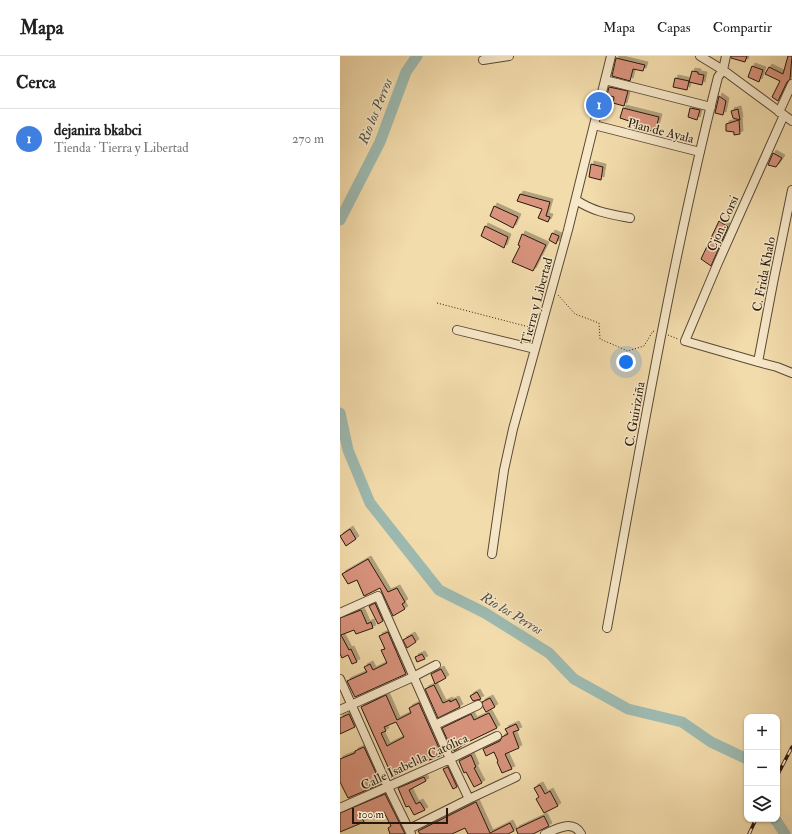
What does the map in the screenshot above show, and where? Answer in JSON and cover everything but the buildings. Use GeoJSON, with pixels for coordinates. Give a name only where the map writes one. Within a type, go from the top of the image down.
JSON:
{"type":"FeatureCollection","features":[{"type":"Feature","properties":{"kind":"street"},"geometry":{"type":"LineString","coordinates":[[483,60],[509,56]]}},
{"type":"Feature","properties":{"kind":"street","name":"Tierra y Libertad"},"geometry":{"type":"LineString","coordinates":[[492,554],[504,470],[513,429],[576,200],[611,56]]}},
{"type":"Feature","properties":{"kind":"street"},"geometry":{"type":"LineString","coordinates":[[700,56],[723,70],[792,121]]}},
{"type":"Feature","properties":{"kind":"street","name":"C. Guiriziña"},"geometry":{"type":"LineString","coordinates":[[607,628],[661,333],[710,109],[718,77],[723,70],[726,56]]}},
{"type":"Feature","properties":{"kind":"street"},"geometry":{"type":"LineString","coordinates":[[605,80],[710,109]]}},
{"type":"Feature","properties":{"kind":"street","name":"Cjon. Corsi"},"geometry":{"type":"LineString","coordinates":[[685,341],[782,114],[792,84]]}},
{"type":"Feature","properties":{"kind":"street","name":"Plan de Ayala"},"geometry":{"type":"LineString","coordinates":[[594,125],[700,152]]}},
{"type":"Feature","properties":{"kind":"street","name":"C. Frida Khalo"},"geometry":{"type":"LineString","coordinates":[[758,362],[792,190]]}},
{"type":"Feature","properties":{"kind":"street"},"geometry":{"type":"LineString","coordinates":[[576,200],[588,208],[630,218]]}},
{"type":"Feature","properties":{"kind":"street"},"geometry":{"type":"LineString","coordinates":[[457,330],[535,349]]}},
{"type":"Feature","properties":{"kind":"street"},"geometry":{"type":"LineString","coordinates":[[685,341],[777,367],[792,373]]}},
{"type":"Feature","properties":{"kind":"street"},"geometry":{"type":"LineString","coordinates":[[340,613],[378,596],[434,725],[469,799]]}},
{"type":"Feature","properties":{"kind":"street"},"geometry":{"type":"LineString","coordinates":[[340,710],[436,665]]}},
{"type":"Feature","properties":{"kind":"street"},"geometry":{"type":"LineString","coordinates":[[340,679],[388,787],[410,832],[469,799],[516,778]]}},
{"type":"Feature","properties":{"kind":"street"},"geometry":{"type":"LineString","coordinates":[[434,725],[478,704]]}},
{"type":"Feature","properties":{"kind":"street","name":"Calle Isabel la Católica"},"geometry":{"type":"LineString","coordinates":[[340,808],[450,759],[497,736]]}},
{"type":"Feature","properties":{"kind":"street"},"geometry":{"type":"LineString","coordinates":[[545,834],[563,826],[572,827],[581,834]]}},
{"type":"Feature","properties":{"kind":"path"},"geometry":{"type":"LineString","coordinates":[[552,289],[575,314],[599,323],[600,339],[628,351],[644,346],[653,331],[685,341]]}},
{"type":"Feature","properties":{"kind":"path"},"geometry":{"type":"LineString","coordinates":[[437,303],[540,330]]}},
{"type":"Feature","properties":{"kind":"waterway","name":"Rio los Perros"},"geometry":{"type":"LineString","coordinates":[[340,220],[380,142],[406,72],[417,56]]}},
{"type":"Feature","properties":{"kind":"waterway","name":"Rio los Perros"},"geometry":{"type":"LineString","coordinates":[[340,413],[348,450],[370,503],[439,590],[485,613],[549,653],[574,679],[628,709],[682,722],[711,742],[744,758]]}},
{"type":"Feature","properties":{"kind":"waterway","name":"Rio los Perros"},"geometry":{"type":"LineString","coordinates":[[777,822],[785,834]]}},
{"type":"Feature","properties":{"kind":"railway"},"geometry":{"type":"LineString","coordinates":[[780,770],[792,747]]}},
{"type":"Feature","properties":{"kind":"railway"},"geometry":{"type":"LineString","coordinates":[[749,834],[755,822]]}},
{"type":"Feature","properties":{"kind":"place","name":"dejanira bkabci"},"geometry":{"type":"Point","coordinates":[599,105]}}]}
